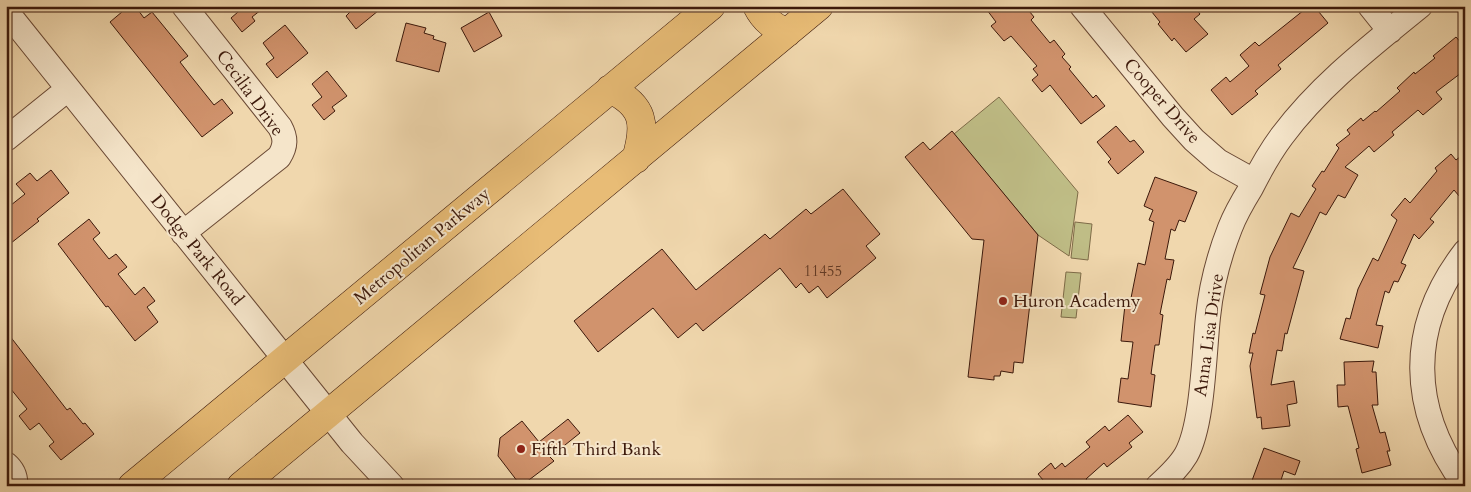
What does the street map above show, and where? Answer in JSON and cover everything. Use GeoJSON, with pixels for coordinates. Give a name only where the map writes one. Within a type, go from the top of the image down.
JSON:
{"type":"FeatureCollection","features":[{"type":"Feature","properties":{"kind":"main road","name":"Metropolitan Parkway"},"geometry":{"type":"LineString","coordinates":[[132,486],[711,6]]}},
{"type":"Feature","properties":{"kind":"main road"},"geometry":{"type":"LineString","coordinates":[[757,6],[769,22],[787,33]]}},
{"type":"Feature","properties":{"kind":"main road"},"geometry":{"type":"LineString","coordinates":[[241,486],[819,6]]}},
{"type":"Feature","properties":{"kind":"main road"},"geometry":{"type":"LineString","coordinates":[[610,90],[629,100],[640,113],[642,134],[636,159]]}},
{"type":"Feature","properties":{"kind":"street","name":"Cecilia Drive"},"geometry":{"type":"LineString","coordinates":[[183,232],[278,157],[284,150],[286,141],[280,127],[184,6]]}},
{"type":"Feature","properties":{"kind":"street","name":"Cooper Drive"},"geometry":{"type":"LineString","coordinates":[[1082,6],[1194,140],[1218,161],[1254,181]]}},
{"type":"Feature","properties":{"kind":"street"},"geometry":{"type":"LineString","coordinates":[[1370,6],[1390,30]]}},
{"type":"Feature","properties":{"kind":"street","name":"Anna Lisa Drive"},"geometry":{"type":"LineString","coordinates":[[1158,486],[1172,474],[1186,454],[1193,437],[1199,407],[1208,314],[1216,277],[1230,227],[1254,181],[1282,137],[1332,80],[1420,6]]}},
{"type":"Feature","properties":{"kind":"street","name":"Dodge Park Road"},"geometry":{"type":"LineString","coordinates":[[6,11],[352,443],[392,486]]}},
{"type":"Feature","properties":{"kind":"street"},"geometry":{"type":"LineString","coordinates":[[6,139],[68,89]]}},
{"type":"Feature","properties":{"kind":"street"},"geometry":{"type":"LineString","coordinates":[[1465,252],[1445,281],[1430,315],[1422,365],[1425,403],[1430,421],[1448,460],[1465,485]]}},
{"type":"Feature","properties":{"kind":"street"},"geometry":{"type":"LineString","coordinates":[[6,464],[15,476],[15,486]]}},
{"type":"Feature","properties":{"kind":"shaded area"},"geometry":{"type":"Polygon","coordinates":[[[999,97],[1078,192],[1069,256],[1038,235],[954,134],[999,97]]]}},
{"type":"Feature","properties":{"kind":"shaded area"},"geometry":{"type":"Polygon","coordinates":[[[1075,222],[1092,224],[1088,260],[1071,258],[1075,222]]]}},
{"type":"Feature","properties":{"kind":"shaded area"},"geometry":{"type":"Polygon","coordinates":[[[1066,272],[1081,273],[1076,318],[1061,317],[1066,272]]]}},
{"type":"Feature","properties":{"kind":"building"},"geometry":{"type":"Polygon","coordinates":[[[129,6],[135,6],[144,18],[152,12],[188,56],[180,62],[214,105],[222,99],[233,113],[202,137],[110,22],[129,6]]]}},
{"type":"Feature","properties":{"kind":"building"},"geometry":{"type":"Polygon","coordinates":[[[245,6],[266,6],[252,17],[255,21],[242,32],[231,18],[245,6]]]}},
{"type":"Feature","properties":{"kind":"building"},"geometry":{"type":"Polygon","coordinates":[[[346,6],[384,6],[356,29],[346,16],[350,12],[346,6]]]}},
{"type":"Feature","properties":{"kind":"building"},"geometry":{"type":"Polygon","coordinates":[[[984,6],[1025,6],[1034,17],[1031,20],[1050,43],[1054,40],[1065,54],[1062,57],[1071,67],[1069,69],[1093,98],[1096,95],[1105,106],[1081,124],[1050,85],[1042,92],[1032,80],[1038,75],[1033,69],[1037,66],[1011,36],[1004,41],[991,26],[996,22],[984,6]]]}},
{"type":"Feature","properties":{"kind":"building"},"geometry":{"type":"Polygon","coordinates":[[[1147,6],[1194,6],[1200,14],[1194,19],[1208,34],[1186,52],[1174,38],[1172,41],[1158,24],[1160,22],[1147,6]]]}},
{"type":"Feature","properties":{"kind":"building"},"geometry":{"type":"Polygon","coordinates":[[[1309,6],[1314,6],[1328,23],[1278,65],[1281,69],[1255,91],[1258,94],[1232,115],[1211,90],[1226,77],[1230,82],[1249,66],[1240,55],[1255,42],[1259,46],[1309,6]]]}},
{"type":"Feature","properties":{"kind":"building"},"geometry":{"type":"Polygon","coordinates":[[[489,12],[502,36],[474,52],[461,28],[489,12]]]}},
{"type":"Feature","properties":{"kind":"building"},"geometry":{"type":"Polygon","coordinates":[[[406,23],[426,28],[424,33],[434,36],[433,39],[446,43],[439,72],[396,61],[406,23]]]}},
{"type":"Feature","properties":{"kind":"building"},"geometry":{"type":"Polygon","coordinates":[[[285,25],[308,53],[277,78],[266,64],[274,58],[263,43],[285,25]]]}},
{"type":"Feature","properties":{"kind":"building"},"geometry":{"type":"Polygon","coordinates":[[[1456,37],[1465,47],[1465,70],[1436,92],[1442,99],[1423,115],[1418,110],[1392,132],[1394,135],[1374,152],[1369,146],[1345,167],[1358,175],[1345,198],[1338,195],[1326,215],[1320,212],[1293,268],[1304,271],[1287,334],[1285,333],[1282,351],[1277,350],[1271,385],[1294,381],[1297,403],[1287,405],[1290,426],[1262,429],[1261,417],[1257,418],[1250,366],[1253,353],[1249,353],[1265,295],[1260,294],[1270,257],[1291,213],[1299,217],[1316,189],[1312,186],[1322,171],[1324,172],[1339,148],[1336,145],[1350,134],[1347,130],[1361,118],[1363,121],[1376,112],[1400,91],[1397,88],[1414,72],[1415,74],[1435,58],[1433,56],[1456,37]]]}},
{"type":"Feature","properties":{"kind":"building"},"geometry":{"type":"Polygon","coordinates":[[[327,71],[347,96],[332,107],[335,111],[324,120],[312,105],[322,97],[312,84],[327,71]]]}},
{"type":"Feature","properties":{"kind":"building"},"geometry":{"type":"Polygon","coordinates":[[[1116,126],[1130,142],[1134,140],[1144,152],[1118,174],[1108,162],[1111,159],[1097,142],[1116,126]]]}},
{"type":"Feature","properties":{"kind":"building","name":"Huron Academy"},"geometry":{"type":"Polygon","coordinates":[[[952,131],[1038,235],[1023,363],[1014,362],[1013,373],[1001,371],[1000,376],[994,376],[994,380],[968,377],[984,240],[972,239],[905,157],[923,142],[930,150],[952,131]]]}},
{"type":"Feature","properties":{"kind":"building"},"geometry":{"type":"Polygon","coordinates":[[[1465,153],[1465,203],[1454,190],[1430,219],[1434,222],[1419,239],[1414,234],[1401,263],[1406,265],[1398,282],[1394,281],[1389,293],[1385,291],[1376,325],[1383,326],[1378,348],[1340,339],[1346,318],[1350,319],[1358,289],[1373,258],[1378,261],[1397,220],[1391,215],[1405,198],[1410,203],[1437,171],[1435,168],[1451,154],[1456,160],[1465,153]]]}},
{"type":"Feature","properties":{"kind":"building"},"geometry":{"type":"Polygon","coordinates":[[[51,170],[69,193],[37,219],[39,221],[6,247],[6,209],[25,194],[16,184],[30,173],[37,181],[51,170]]]}},
{"type":"Feature","properties":{"kind":"building"},"geometry":{"type":"Polygon","coordinates":[[[1155,177],[1197,192],[1185,222],[1179,220],[1175,231],[1171,229],[1165,259],[1174,260],[1170,280],[1167,279],[1160,314],[1163,315],[1159,345],[1155,345],[1151,374],[1155,375],[1151,407],[1118,402],[1121,378],[1128,379],[1133,342],[1121,341],[1125,305],[1129,308],[1138,263],[1145,265],[1154,222],[1149,220],[1153,210],[1144,206],[1155,177]]]}},
{"type":"Feature","properties":{"kind":"building"},"geometry":{"type":"Polygon","coordinates":[[[843,189],[880,234],[866,246],[876,258],[827,298],[818,286],[809,293],[801,283],[796,288],[780,268],[703,331],[696,323],[678,338],[653,308],[598,352],[574,321],[662,249],[696,290],[765,234],[770,239],[806,209],[811,214],[843,189]]]}},
{"type":"Feature","properties":{"kind":"building"},"geometry":{"type":"Polygon","coordinates":[[[89,219],[100,233],[93,239],[109,259],[116,254],[127,267],[118,274],[135,295],[144,287],[155,301],[147,307],[158,322],[135,341],[108,306],[106,307],[58,244],[89,219]]]}},
{"type":"Feature","properties":{"kind":"building"},"geometry":{"type":"Polygon","coordinates":[[[6,331],[67,410],[70,408],[94,434],[61,460],[49,446],[54,442],[39,423],[30,430],[19,416],[27,409],[6,383],[6,331]]]}},
{"type":"Feature","properties":{"kind":"building"},"geometry":{"type":"Polygon","coordinates":[[[1374,361],[1372,372],[1376,372],[1378,405],[1372,405],[1380,433],[1385,432],[1390,451],[1387,451],[1391,465],[1362,473],[1356,449],[1359,448],[1348,406],[1338,407],[1337,385],[1345,385],[1344,362],[1374,361]]]}},
{"type":"Feature","properties":{"kind":"building"},"geometry":{"type":"Polygon","coordinates":[[[1128,415],[1143,432],[1129,443],[1132,447],[1107,467],[1104,463],[1086,479],[1091,486],[1048,486],[1038,474],[1051,463],[1055,469],[1062,463],[1065,467],[1090,447],[1086,442],[1105,426],[1109,431],[1128,415]]]}},
{"type":"Feature","properties":{"kind":"building","name":"Fifth Third Bank"},"geometry":{"type":"Polygon","coordinates":[[[568,419],[580,433],[550,457],[554,461],[521,486],[498,456],[500,438],[522,421],[539,442],[568,419]]]}},
{"type":"Feature","properties":{"kind":"building"},"geometry":{"type":"Polygon","coordinates":[[[1264,448],[1300,461],[1295,475],[1284,471],[1279,486],[1250,486],[1264,448]]]}},
{"type":"Feature","properties":{"kind":"place","name":"Huron Academy"},"geometry":{"type":"Point","coordinates":[1003,301]}},
{"type":"Feature","properties":{"kind":"place","name":"Fifth Third Bank"},"geometry":{"type":"Point","coordinates":[521,449]}}]}
